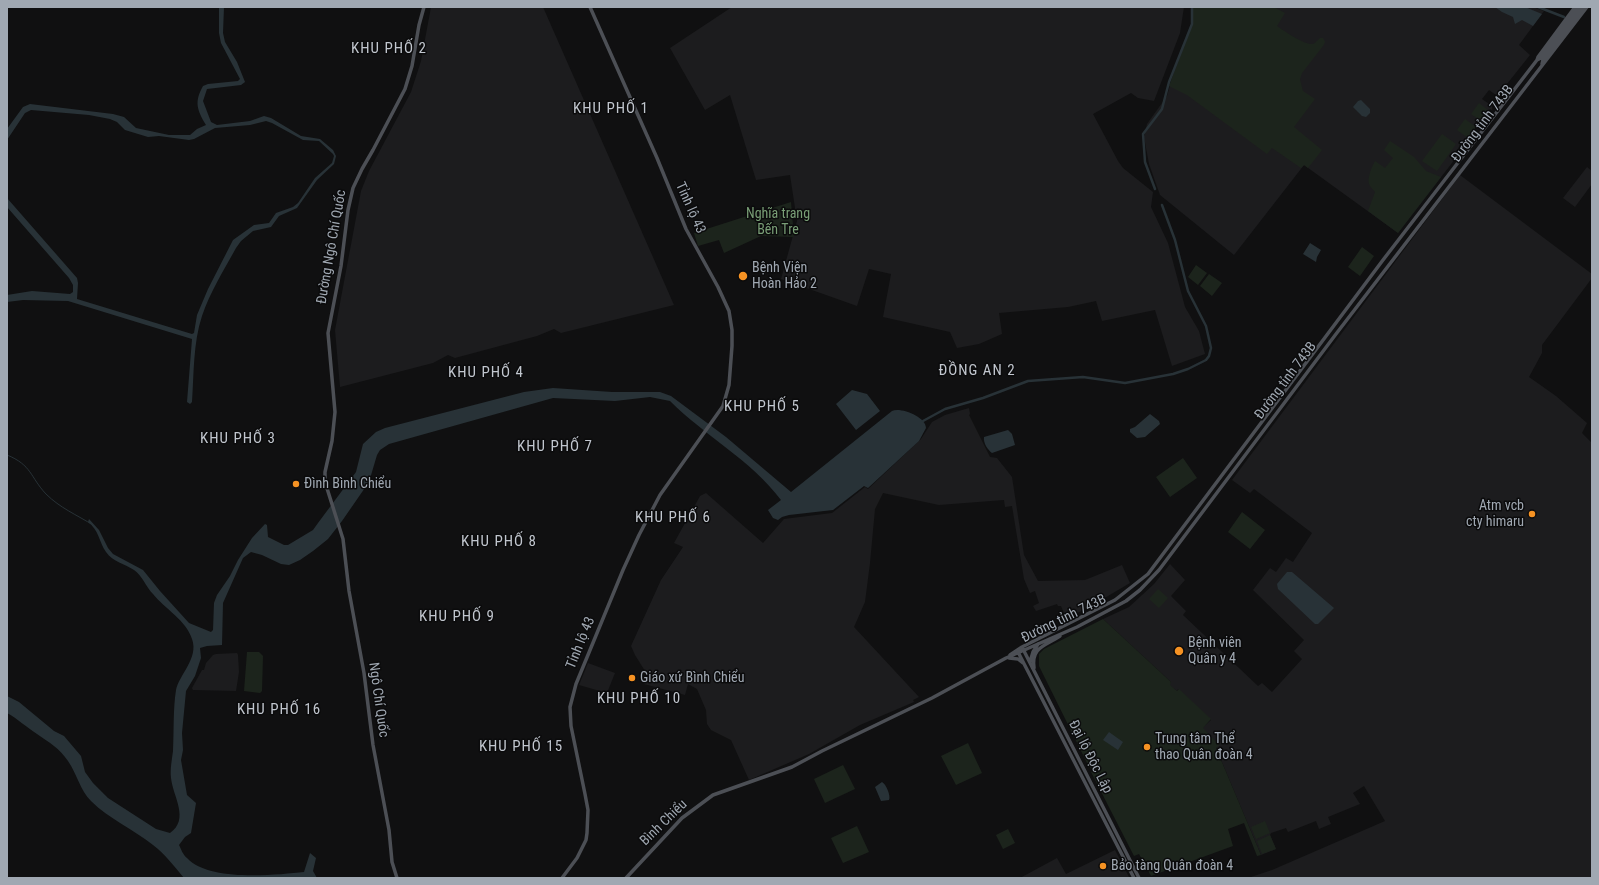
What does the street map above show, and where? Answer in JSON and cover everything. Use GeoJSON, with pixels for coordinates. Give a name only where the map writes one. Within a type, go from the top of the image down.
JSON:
{"type":"FeatureCollection","features":[{"type":"Feature","properties":{"kind":"main road","name":"Đường Ngô Chí Quốc"},"geometry":{"type":"LineString","coordinates":[[339,524],[325,482],[335,412],[328,333],[341,266],[348,210],[353,188],[405,89],[414,59],[424,7]]}},
{"type":"Feature","properties":{"kind":"main road","name":"Tỉnh lộ 43"},"geometry":{"type":"LineString","coordinates":[[562,878],[577,858],[586,840],[587,833],[588,810],[586,794],[570,720],[570,707],[576,684],[611,598],[639,535],[664,487],[723,406],[729,386],[732,344],[729,311],[718,287],[686,228],[657,158],[590,7]]}},
{"type":"Feature","properties":{"kind":"main road","name":"Đường tỉnh 743B"},"geometry":{"type":"LineString","coordinates":[[1542,65],[1538,57],[1575,7]]}},
{"type":"Feature","properties":{"kind":"main road"},"geometry":{"type":"LineString","coordinates":[[1540,60],[1579,7]]}},
{"type":"Feature","properties":{"kind":"main road"},"geometry":{"type":"LineString","coordinates":[[1540,60],[1583,7]]}},
{"type":"Feature","properties":{"kind":"main road","name":"Đường tỉnh 743B"},"geometry":{"type":"LineString","coordinates":[[1018,651],[1024,651],[1112,608],[1134,595],[1159,570],[1336,334],[1587,7]]}},
{"type":"Feature","properties":{"kind":"main road","name":"Đường tỉnh 743B"},"geometry":{"type":"LineString","coordinates":[[792,767],[829,747],[932,698],[1006,658],[1018,651],[1022,646],[1115,600],[1126,593],[1152,569],[1369,279],[1540,60]]}},
{"type":"Feature","properties":{"kind":"main road"},"geometry":{"type":"LineString","coordinates":[[1185,523],[1189,529]]}},
{"type":"Feature","properties":{"kind":"main road","name":"Ngô Chí Quốc"},"geometry":{"type":"LineString","coordinates":[[339,524],[343,540],[349,591],[364,673],[373,747],[389,830],[392,862],[397,878]]}},
{"type":"Feature","properties":{"kind":"main road"},"geometry":{"type":"LineString","coordinates":[[1035,673],[1034,660],[1037,650],[1041,646],[1067,631]]}},
{"type":"Feature","properties":{"kind":"main road"},"geometry":{"type":"LineString","coordinates":[[1030,663],[1033,652],[1040,643]]}},
{"type":"Feature","properties":{"kind":"main road","name":"Đại lộ Độc Lập"},"geometry":{"type":"LineString","coordinates":[[1022,646],[1139,878]]}},
{"type":"Feature","properties":{"kind":"main road","name":"Đại lộ Độc Lập"},"geometry":{"type":"LineString","coordinates":[[1018,651],[1134,878]]}},
{"type":"Feature","properties":{"kind":"main road"},"geometry":{"type":"LineString","coordinates":[[1006,658],[1018,659],[1025,665]]}},
{"type":"Feature","properties":{"kind":"main road","name":"Bình Chiểu"},"geometry":{"type":"LineString","coordinates":[[626,878],[676,824],[696,807],[713,796],[792,767]]}},
{"type":"Feature","properties":{"kind":"shaded area"},"geometry":{"type":"Polygon","coordinates":[[[219,7],[224,7],[223,33],[225,42],[237,62],[245,82],[241,85],[207,89],[203,101],[211,122],[217,125],[250,121],[264,116],[271,118],[301,136],[320,139],[333,150],[336,156],[334,164],[317,180],[297,208],[279,216],[271,227],[253,231],[241,241],[236,248],[213,290],[205,307],[199,326],[195,348],[192,402],[190,404],[187,402],[192,339],[68,301],[23,300],[7,302],[7,295],[32,291],[70,294],[73,292],[73,285],[69,278],[7,207],[7,198],[77,278],[77,299],[192,334],[194,333],[197,315],[208,289],[233,240],[254,225],[269,223],[276,213],[293,207],[298,203],[315,178],[332,163],[334,156],[333,154],[319,141],[303,140],[266,121],[250,125],[215,128],[189,140],[159,136],[148,137],[125,130],[117,122],[110,119],[89,115],[31,110],[25,113],[7,140],[7,129],[23,107],[30,104],[113,114],[124,117],[136,128],[169,135],[190,135],[197,129],[206,125],[200,115],[198,106],[198,97],[203,86],[208,84],[238,81],[240,79],[221,43],[219,33],[219,7]]]}},
{"type":"Feature","properties":{"kind":"shaded area"},"geometry":{"type":"Polygon","coordinates":[[[431,7],[543,7],[674,305],[561,333],[554,329],[537,336],[455,358],[448,355],[433,363],[340,387],[335,330],[361,191],[369,171],[411,92],[421,61],[431,7]]]}},
{"type":"Feature","properties":{"kind":"shaded area"},"geometry":{"type":"Polygon","coordinates":[[[732,7],[1184,7],[1180,33],[1154,101],[1138,98],[1131,93],[1093,114],[1123,168],[1153,192],[1151,207],[1168,243],[1185,307],[1199,331],[1205,354],[1172,366],[1155,310],[1102,321],[1096,301],[1068,307],[999,313],[1002,334],[979,344],[957,348],[950,332],[883,317],[891,274],[869,269],[857,306],[781,279],[797,221],[790,175],[756,180],[730,95],[705,110],[670,48],[732,7]]]}},
{"type":"Feature","properties":{"kind":"shaded area"},"geometry":{"type":"Polygon","coordinates":[[[1193,7],[1533,7],[1544,11],[1519,45],[1530,55],[1503,89],[1506,91],[1500,98],[1489,90],[1482,99],[1492,106],[1492,110],[1490,109],[1460,148],[1462,150],[1398,233],[1304,165],[1234,255],[1160,195],[1149,164],[1144,137],[1147,124],[1167,96],[1175,68],[1193,23],[1193,7]]]}},
{"type":"Feature","properties":{"kind":"shaded area"},"geometry":{"type":"Polygon","coordinates":[[[1495,7],[1525,7],[1542,14],[1533,26],[1522,20],[1515,24],[1513,17],[1495,7]]]}},
{"type":"Feature","properties":{"kind":"shaded area"},"geometry":{"type":"Polygon","coordinates":[[[1361,100],[1370,109],[1370,113],[1366,117],[1362,116],[1353,107],[1358,101],[1361,100]]]}},
{"type":"Feature","properties":{"kind":"shaded area"},"geometry":{"type":"Polygon","coordinates":[[[1587,167],[1592,171],[1592,184],[1575,207],[1563,198],[1587,167]]]}},
{"type":"Feature","properties":{"kind":"shaded area"},"geometry":{"type":"Polygon","coordinates":[[[1460,175],[1592,274],[1592,278],[1542,345],[1542,353],[1529,377],[1556,396],[1587,423],[1582,433],[1592,443],[1592,878],[1248,878],[1272,870],[1385,821],[1364,786],[1353,793],[1360,804],[1328,817],[1331,824],[1319,829],[1316,821],[1288,832],[1286,828],[1271,833],[1270,835],[1276,849],[1261,855],[1216,748],[1218,745],[1202,728],[1211,720],[1178,689],[1177,691],[1169,685],[1171,682],[1103,619],[1129,607],[1154,584],[1170,564],[1185,580],[1171,596],[1186,611],[1183,615],[1258,686],[1262,683],[1272,692],[1302,659],[1294,651],[1304,640],[1253,590],[1270,568],[1276,572],[1286,558],[1293,562],[1312,533],[1254,489],[1250,493],[1232,480],[1460,175]]]}},
{"type":"Feature","properties":{"kind":"shaded area"},"geometry":{"type":"Polygon","coordinates":[[[1310,243],[1321,250],[1316,262],[1303,254],[1310,243]]]}},
{"type":"Feature","properties":{"kind":"shaded area"},"geometry":{"type":"Polygon","coordinates":[[[553,388],[612,392],[660,392],[671,396],[726,437],[791,492],[892,411],[901,410],[918,417],[925,424],[926,428],[919,441],[868,488],[864,486],[833,510],[789,515],[778,520],[773,518],[768,510],[781,500],[756,473],[670,401],[650,397],[615,401],[553,398],[389,444],[380,450],[377,455],[369,482],[328,539],[313,551],[300,560],[289,565],[281,564],[262,555],[251,552],[243,558],[223,603],[222,645],[200,648],[201,658],[195,676],[186,691],[182,733],[183,750],[181,760],[187,795],[196,803],[191,833],[185,837],[179,845],[184,855],[197,866],[210,871],[226,874],[260,875],[304,872],[310,853],[316,858],[313,871],[317,878],[184,878],[169,860],[157,849],[145,839],[105,813],[87,797],[65,756],[58,749],[7,713],[7,696],[19,702],[54,731],[64,736],[81,756],[85,772],[93,783],[108,798],[156,829],[170,833],[176,827],[180,814],[172,785],[171,775],[175,697],[178,684],[191,660],[193,653],[192,639],[185,626],[158,599],[137,572],[116,561],[106,552],[97,532],[88,522],[89,519],[99,530],[108,548],[113,554],[143,570],[189,623],[211,632],[213,630],[214,603],[217,595],[252,538],[265,524],[267,525],[268,537],[284,545],[288,545],[313,530],[356,472],[363,444],[376,432],[385,428],[524,392],[553,388]]]}},
{"type":"Feature","properties":{"kind":"shaded area"},"geometry":{"type":"Polygon","coordinates":[[[852,390],[867,394],[880,411],[856,430],[836,404],[852,390]]]}},
{"type":"Feature","properties":{"kind":"shaded area"},"geometry":{"type":"Polygon","coordinates":[[[969,408],[969,415],[990,457],[997,458],[1012,477],[1024,555],[1038,581],[1085,580],[1122,565],[1130,583],[1086,609],[1066,618],[1061,606],[1058,606],[1057,604],[1036,611],[1033,606],[1039,603],[1035,591],[1030,593],[1024,579],[1012,506],[1005,507],[1004,500],[939,505],[883,493],[875,509],[865,602],[854,627],[919,697],[913,700],[914,702],[860,725],[809,754],[749,780],[731,740],[711,730],[707,724],[706,710],[697,689],[688,684],[685,695],[644,684],[647,675],[644,674],[645,671],[631,646],[661,580],[683,547],[674,543],[700,496],[706,493],[763,543],[784,519],[832,513],[865,487],[868,489],[921,439],[932,422],[945,415],[969,408]]]}},
{"type":"Feature","properties":{"kind":"shaded area"},"geometry":{"type":"Polygon","coordinates":[[[1150,414],[1159,421],[1160,424],[1145,437],[1137,438],[1130,432],[1130,429],[1135,427],[1150,414]]]}},
{"type":"Feature","properties":{"kind":"shaded area"},"geometry":{"type":"Polygon","coordinates":[[[1008,430],[1012,434],[1015,445],[992,453],[984,442],[984,437],[1008,430]]]}},
{"type":"Feature","properties":{"kind":"shaded area"},"geometry":{"type":"Polygon","coordinates":[[[1287,572],[1292,572],[1334,608],[1318,624],[1315,624],[1278,589],[1277,584],[1287,572]]]}},
{"type":"Feature","properties":{"kind":"shaded area"},"geometry":{"type":"Polygon","coordinates":[[[237,653],[239,672],[236,691],[193,690],[192,688],[202,670],[204,670],[206,663],[213,655],[237,653]]]}},
{"type":"Feature","properties":{"kind":"shaded area"},"geometry":{"type":"Polygon","coordinates":[[[588,663],[615,673],[607,693],[579,685],[588,663]]]}},
{"type":"Feature","properties":{"kind":"shaded area"},"geometry":{"type":"Polygon","coordinates":[[[1109,732],[1123,742],[1118,750],[1103,740],[1109,732]]]}},
{"type":"Feature","properties":{"kind":"shaded area"},"geometry":{"type":"Polygon","coordinates":[[[882,782],[888,790],[889,800],[881,801],[875,787],[882,782]]]}},
{"type":"Feature","properties":{"kind":"shaded area","name":"Bảo tàng Quân đoàn 4"},"geometry":{"type":"Polygon","coordinates":[[[1115,850],[1129,877],[1127,878],[1020,878],[1057,858],[1066,874],[1115,850]]]}},
{"type":"Feature","properties":{"kind":"green space"},"geometry":{"type":"Polygon","coordinates":[[[1193,7],[1274,7],[1285,13],[1277,26],[1289,34],[1309,44],[1313,44],[1320,38],[1323,38],[1325,42],[1323,46],[1302,73],[1300,79],[1303,91],[1315,99],[1294,127],[1322,150],[1308,168],[1304,165],[1301,168],[1272,148],[1267,154],[1187,95],[1169,86],[1193,23],[1193,7]]]}},
{"type":"Feature","properties":{"kind":"green space"},"geometry":{"type":"Polygon","coordinates":[[[1479,103],[1489,111],[1481,121],[1471,114],[1479,103]]]}},
{"type":"Feature","properties":{"kind":"green space"},"geometry":{"type":"Polygon","coordinates":[[[1465,119],[1476,127],[1468,138],[1457,130],[1465,119]]]}},
{"type":"Feature","properties":{"kind":"green space"},"geometry":{"type":"Polygon","coordinates":[[[1442,134],[1456,144],[1437,171],[1422,161],[1442,134]]]}},
{"type":"Feature","properties":{"kind":"green space"},"geometry":{"type":"Polygon","coordinates":[[[1390,141],[1414,157],[1426,171],[1441,177],[1398,233],[1368,211],[1375,192],[1369,184],[1370,172],[1375,161],[1385,168],[1393,158],[1384,150],[1390,141]]]}},
{"type":"Feature","properties":{"kind":"green space","name":"Nghĩa trang Bến Tre"},"geometry":{"type":"Polygon","coordinates":[[[791,202],[794,237],[761,236],[724,253],[719,240],[698,246],[694,233],[791,202]]]}},
{"type":"Feature","properties":{"kind":"green space"},"geometry":{"type":"Polygon","coordinates":[[[1362,247],[1374,256],[1360,276],[1348,267],[1362,247]]]}},
{"type":"Feature","properties":{"kind":"green space"},"geometry":{"type":"Polygon","coordinates":[[[1196,265],[1207,273],[1198,285],[1188,277],[1196,265]]]}},
{"type":"Feature","properties":{"kind":"green space"},"geometry":{"type":"Polygon","coordinates":[[[1209,274],[1222,283],[1212,296],[1200,286],[1209,274]]]}},
{"type":"Feature","properties":{"kind":"green space"},"geometry":{"type":"Polygon","coordinates":[[[1183,458],[1197,478],[1170,497],[1156,477],[1183,458]]]}},
{"type":"Feature","properties":{"kind":"green space"},"geometry":{"type":"Polygon","coordinates":[[[1242,512],[1265,530],[1250,549],[1228,532],[1242,512]]]}},
{"type":"Feature","properties":{"kind":"green space"},"geometry":{"type":"Polygon","coordinates":[[[1158,589],[1168,598],[1159,608],[1149,599],[1158,589]]]}},
{"type":"Feature","properties":{"kind":"green space","name":"Trung tâm Thể thao Quân đoàn 4"},"geometry":{"type":"Polygon","coordinates":[[[1103,619],[1171,682],[1170,685],[1177,691],[1179,689],[1211,719],[1203,728],[1219,745],[1216,748],[1261,855],[1257,856],[1244,823],[1228,829],[1233,846],[1151,876],[1139,854],[1134,856],[1091,772],[1093,771],[1089,767],[1039,666],[1039,654],[1044,649],[1103,619]]]}},
{"type":"Feature","properties":{"kind":"green space"},"geometry":{"type":"Polygon","coordinates":[[[247,652],[259,652],[263,656],[262,691],[260,693],[244,691],[247,652]]]}},
{"type":"Feature","properties":{"kind":"green space"},"geometry":{"type":"Polygon","coordinates":[[[968,743],[982,773],[956,785],[941,756],[968,743]]]}},
{"type":"Feature","properties":{"kind":"green space"},"geometry":{"type":"Polygon","coordinates":[[[843,765],[855,789],[825,803],[814,779],[843,765]]]}},
{"type":"Feature","properties":{"kind":"green space"},"geometry":{"type":"Polygon","coordinates":[[[1265,821],[1270,833],[1256,839],[1251,827],[1265,821]]]}},
{"type":"Feature","properties":{"kind":"green space"},"geometry":{"type":"Polygon","coordinates":[[[857,826],[869,852],[843,863],[831,838],[857,826]]]}},
{"type":"Feature","properties":{"kind":"green space"},"geometry":{"type":"Polygon","coordinates":[[[1008,829],[1015,843],[1003,849],[996,835],[1008,829]]]}},
{"type":"Feature","properties":{"kind":"green space"},"geometry":{"type":"Polygon","coordinates":[[[1270,835],[1276,849],[1262,854],[1257,841],[1270,835]]]}},
{"type":"Feature","properties":{"kind":"waterway"},"geometry":{"type":"LineString","coordinates":[[1155,189],[1145,162],[1143,134],[1162,109],[1169,82],[1192,24],[1192,7]]}},
{"type":"Feature","properties":{"kind":"waterway"},"geometry":{"type":"LineString","coordinates":[[1538,7],[1564,17]]}},
{"type":"Feature","properties":{"kind":"waterway"},"geometry":{"type":"LineString","coordinates":[[923,421],[945,409],[983,398],[1028,381],[1083,377],[1125,383],[1173,374],[1188,369],[1206,360],[1209,356],[1211,348],[1206,326],[1188,291],[1175,240],[1162,205]]}},
{"type":"Feature","properties":{"kind":"waterway"},"geometry":{"type":"LineString","coordinates":[[7,455],[26,467],[51,499],[93,525]]}},
{"type":"Feature","properties":{"kind":"place","name":"Bệnh Viện Hoàn Hảo 2"},"geometry":{"type":"Point","coordinates":[743,276]}},
{"type":"Feature","properties":{"kind":"place","name":"Đình Bình Chiểu"},"geometry":{"type":"Point","coordinates":[296,484]}},
{"type":"Feature","properties":{"kind":"place","name":"Atm vcb cty himaru"},"geometry":{"type":"Point","coordinates":[1532,514]}},
{"type":"Feature","properties":{"kind":"place","name":"Bệnh viên Quân y 4"},"geometry":{"type":"Point","coordinates":[1179,651]}},
{"type":"Feature","properties":{"kind":"place","name":"Giáo xứ Bình Chiểu"},"geometry":{"type":"Point","coordinates":[632,678]}},
{"type":"Feature","properties":{"kind":"place","name":"Trung tâm Thể thao Quân đoàn 4"},"geometry":{"type":"Point","coordinates":[1147,747]}},
{"type":"Feature","properties":{"kind":"place","name":"Bảo tàng Quân đoàn 4"},"geometry":{"type":"Point","coordinates":[1103,866]}},
{"type":"Feature","properties":{"kind":"district","name":"KHU PHỐ 2"},"geometry":{"type":"Point","coordinates":[389,49]}},
{"type":"Feature","properties":{"kind":"district","name":"KHU PHỐ 1"},"geometry":{"type":"Point","coordinates":[611,109]}},
{"type":"Feature","properties":{"kind":"district","name":"ĐỒNG AN 2"},"geometry":{"type":"Point","coordinates":[977,371]}},
{"type":"Feature","properties":{"kind":"district","name":"KHU PHỐ 4"},"geometry":{"type":"Point","coordinates":[486,373]}},
{"type":"Feature","properties":{"kind":"district","name":"KHU PHỐ 5"},"geometry":{"type":"Point","coordinates":[762,407]}},
{"type":"Feature","properties":{"kind":"district","name":"KHU PHỐ 3"},"geometry":{"type":"Point","coordinates":[238,439]}},
{"type":"Feature","properties":{"kind":"district","name":"KHU PHỐ 7"},"geometry":{"type":"Point","coordinates":[555,447]}},
{"type":"Feature","properties":{"kind":"district","name":"KHU PHỐ 6"},"geometry":{"type":"Point","coordinates":[673,518]}},
{"type":"Feature","properties":{"kind":"district","name":"KHU PHỐ 8"},"geometry":{"type":"Point","coordinates":[499,542]}},
{"type":"Feature","properties":{"kind":"district","name":"KHU PHỐ 9"},"geometry":{"type":"Point","coordinates":[457,617]}},
{"type":"Feature","properties":{"kind":"district","name":"KHU PHỐ 10"},"geometry":{"type":"Point","coordinates":[639,699]}},
{"type":"Feature","properties":{"kind":"district","name":"KHU PHỐ 16"},"geometry":{"type":"Point","coordinates":[279,710]}},
{"type":"Feature","properties":{"kind":"district","name":"KHU PHỐ 15"},"geometry":{"type":"Point","coordinates":[521,747]}}]}
